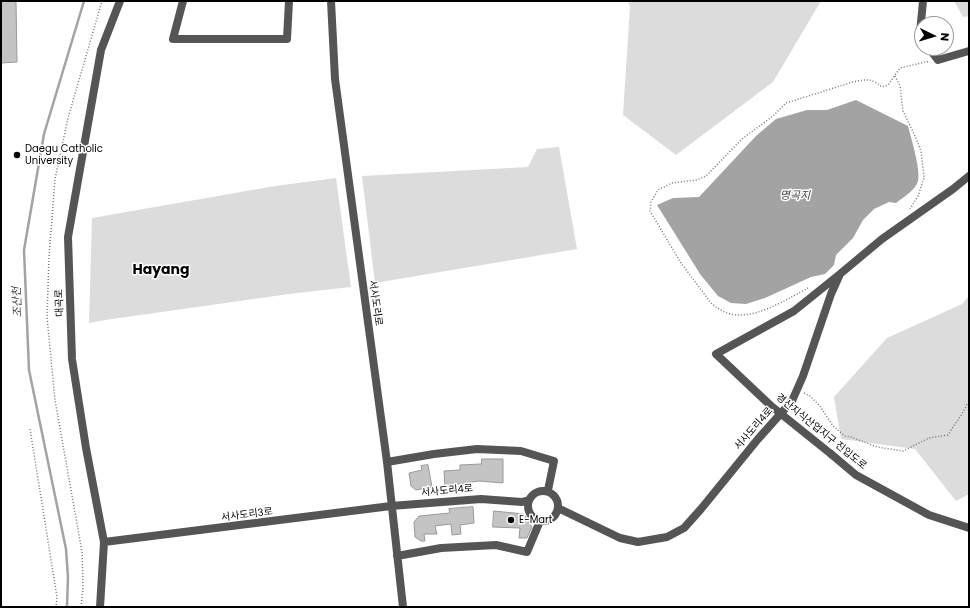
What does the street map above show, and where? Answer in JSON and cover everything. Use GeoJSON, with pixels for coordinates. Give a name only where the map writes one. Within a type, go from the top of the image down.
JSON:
{"type":"FeatureCollection","features":[{"type":"Feature","properties":{"kind":"street","name":"대곡로"},"geometry":{"type":"LineString","coordinates":[[100,607],[104,542],[86,448],[72,359],[68,237],[101,50],[120,1]]}},
{"type":"Feature","properties":{"kind":"street"},"geometry":{"type":"LineString","coordinates":[[183,1],[173,40],[287,39],[289,1]]}},
{"type":"Feature","properties":{"kind":"street","name":"서사도리로"},"geometry":{"type":"LineString","coordinates":[[331,1],[335,79],[387,462],[403,607]]}},
{"type":"Feature","properties":{"kind":"street"},"geometry":{"type":"LineString","coordinates":[[922,16],[923,1]]}},
{"type":"Feature","properties":{"kind":"street"},"geometry":{"type":"LineString","coordinates":[[935,56],[938,60],[969,51]]}},
{"type":"Feature","properties":{"kind":"street"},"geometry":{"type":"LineString","coordinates":[[840,274],[882,239],[969,176]]}},
{"type":"Feature","properties":{"kind":"street","name":"경산지식산업지구 진입도로"},"geometry":{"type":"LineString","coordinates":[[840,274],[794,311],[716,354],[770,405],[856,475],[929,515],[969,528]]}},
{"type":"Feature","properties":{"kind":"street","name":"서사도리4로"},"geometry":{"type":"LineString","coordinates":[[558,508],[620,538],[638,542],[667,538],[684,528],[758,439],[792,401],[803,376],[831,294],[840,274]]}},
{"type":"Feature","properties":{"kind":"street"},"geometry":{"type":"LineString","coordinates":[[387,462],[477,449],[521,451],[554,461],[548,490]]}},
{"type":"Feature","properties":{"kind":"street"},"geometry":{"type":"LineString","coordinates":[[548,490],[556,498],[558,508],[557,512],[550,520],[540,521],[535,519],[528,511],[528,500],[535,493],[548,490]]}},
{"type":"Feature","properties":{"kind":"street","name":"서사도리4로"},"geometry":{"type":"LineString","coordinates":[[391,506],[481,499],[522,502],[528,500]]}},
{"type":"Feature","properties":{"kind":"street","name":"서사도리3로"},"geometry":{"type":"LineString","coordinates":[[104,542],[391,506]]}},
{"type":"Feature","properties":{"kind":"street"},"geometry":{"type":"LineString","coordinates":[[397,556],[440,548],[496,545],[527,552],[540,521]]}},
{"type":"Feature","properties":{"kind":"path"},"geometry":{"type":"LineString","coordinates":[[811,287],[792,297],[754,313],[740,315],[728,313],[717,308],[711,303],[682,263],[659,228],[650,211],[651,202],[658,190],[672,183],[697,180],[706,176],[742,139],[773,116],[786,103],[864,80],[871,80],[882,87],[888,85],[900,68],[938,60]]}},
{"type":"Feature","properties":{"kind":"path"},"geometry":{"type":"LineString","coordinates":[[895,76],[900,86],[903,111],[921,151],[924,178],[918,196],[912,204],[904,223]]}},
{"type":"Feature","properties":{"kind":"path"},"geometry":{"type":"LineString","coordinates":[[797,389],[810,396],[820,406],[833,426],[845,436],[877,447],[903,451],[929,438],[948,435],[958,418],[964,413],[967,404],[969,403]]}},
{"type":"Feature","properties":{"kind":"path"},"geometry":{"type":"LineString","coordinates":[[30,429],[57,597],[56,607]]}},
{"type":"Feature","properties":{"kind":"shaded area"},"geometry":{"type":"Polygon","coordinates":[[[628,1],[821,1],[773,82],[676,155],[623,115],[630,7],[628,1]]]}},
{"type":"Feature","properties":{"kind":"shaded area"},"geometry":{"type":"Polygon","coordinates":[[[954,1],[969,1],[969,16],[963,17],[954,1]]]}},
{"type":"Feature","properties":{"kind":"shaded area"},"geometry":{"type":"Polygon","coordinates":[[[559,147],[577,249],[375,283],[362,176],[528,167],[537,149],[559,147]]]}},
{"type":"Feature","properties":{"kind":"shaded area"},"geometry":{"type":"Polygon","coordinates":[[[336,178],[351,287],[289,294],[89,323],[92,218],[275,186],[336,178]]]}},
{"type":"Feature","properties":{"kind":"shaded area"},"geometry":{"type":"Polygon","coordinates":[[[969,296],[969,494],[956,501],[915,449],[841,439],[834,397],[887,338],[962,304],[969,296]]]}},
{"type":"Feature","properties":{"kind":"water","name":"명곡지"},"geometry":{"type":"Polygon","coordinates":[[[856,100],[908,126],[919,176],[915,188],[896,203],[889,202],[874,209],[863,220],[853,238],[836,255],[834,265],[825,274],[811,277],[765,298],[746,304],[731,303],[718,296],[700,274],[657,205],[673,198],[699,197],[756,136],[776,119],[807,110],[827,110],[856,100]]]}},
{"type":"Feature","properties":{"kind":"building"},"geometry":{"type":"Polygon","coordinates":[[[2,1],[16,1],[17,62],[1,63],[2,1]]]}},
{"type":"Feature","properties":{"kind":"building"},"geometry":{"type":"Polygon","coordinates":[[[482,459],[503,459],[503,483],[479,481],[445,486],[444,471],[460,470],[460,465],[481,464],[482,459]]]}},
{"type":"Feature","properties":{"kind":"building"},"geometry":{"type":"Polygon","coordinates":[[[428,465],[432,487],[416,490],[411,486],[409,473],[422,470],[421,466],[428,465]]]}},
{"type":"Feature","properties":{"kind":"building"},"geometry":{"type":"Polygon","coordinates":[[[473,507],[474,523],[460,525],[461,534],[452,535],[451,524],[435,526],[437,534],[424,534],[425,541],[421,541],[415,537],[414,522],[419,516],[450,513],[449,509],[473,507]]]}},
{"type":"Feature","properties":{"kind":"building","name":"E-Mart"},"geometry":{"type":"Polygon","coordinates":[[[494,511],[524,514],[532,527],[527,538],[519,538],[520,528],[493,527],[494,511]]]}},
{"type":"Feature","properties":{"kind":"waterway","name":"조산천"},"geometry":{"type":"LineString","coordinates":[[67,607],[68,577],[66,549],[29,370],[24,250],[44,134],[84,1]]}},
{"type":"Feature","properties":{"kind":"place","name":"Daegu Catholic University"},"geometry":{"type":"Point","coordinates":[17,155]}},
{"type":"Feature","properties":{"kind":"place","name":"E-Mart"},"geometry":{"type":"Point","coordinates":[511,520]}},
{"type":"Feature","properties":{"kind":"district","name":"Hayang"},"geometry":{"type":"Point","coordinates":[161,270]}}]}
